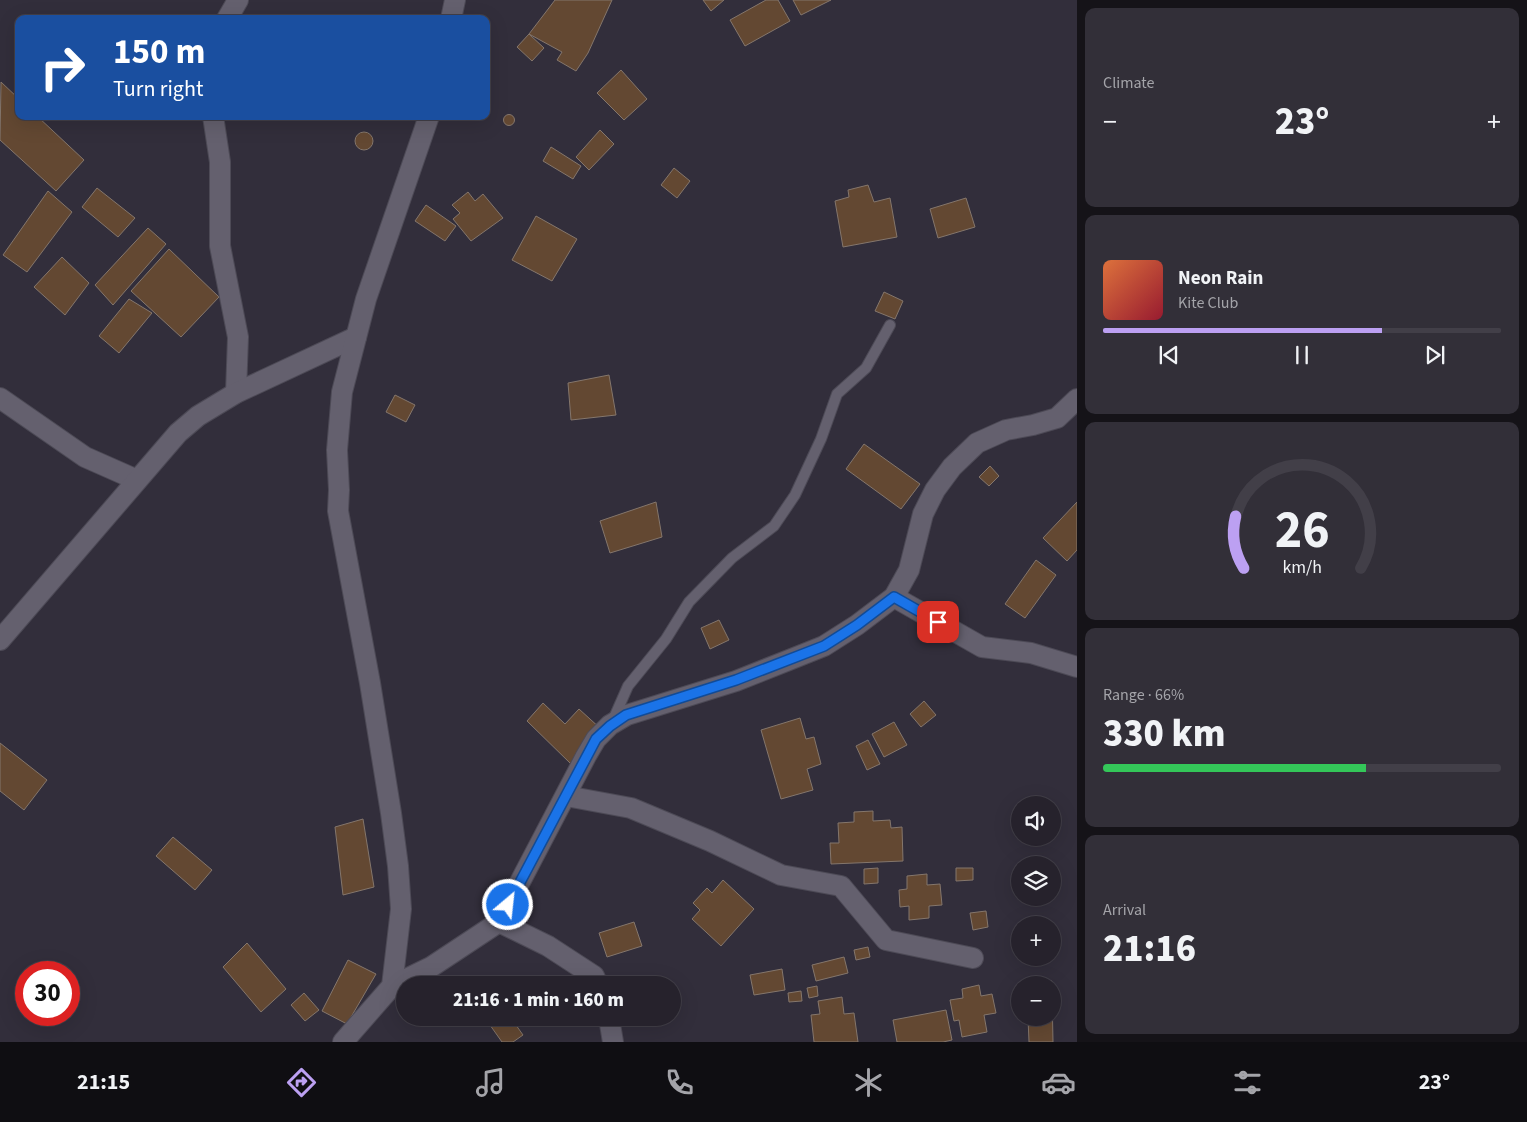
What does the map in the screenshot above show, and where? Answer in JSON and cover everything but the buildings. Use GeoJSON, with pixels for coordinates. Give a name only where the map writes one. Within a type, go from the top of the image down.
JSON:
{"type":"FeatureCollection","features":[{"type":"Feature","properties":{"kind":"street"},"geometry":{"type":"LineString","coordinates":[[229,15],[238,0]]}},
{"type":"Feature","properties":{"kind":"street"},"geometry":{"type":"LineString","coordinates":[[452,15],[455,0]]}},
{"type":"Feature","properties":{"kind":"street"},"geometry":{"type":"LineString","coordinates":[[214,120],[220,162],[220,246],[238,337],[236,393]]}},
{"type":"Feature","properties":{"kind":"street"},"geometry":{"type":"LineString","coordinates":[[392,986],[401,909],[398,866],[370,683],[338,511],[340,490],[337,450],[342,392],[366,299],[428,120]]}},
{"type":"Feature","properties":{"kind":"street"},"geometry":{"type":"LineString","coordinates":[[0,640],[185,427],[198,416],[236,393],[356,337]]}},
{"type":"Feature","properties":{"kind":"street"},"geometry":{"type":"LineString","coordinates":[[0,398],[86,457],[138,480]]}},
{"type":"Feature","properties":{"kind":"street"},"geometry":{"type":"LineString","coordinates":[[343,1042],[392,986],[431,967],[499,922],[596,739],[610,726],[626,715],[736,680],[824,646],[857,625],[894,597],[909,570],[923,514],[935,490],[952,467],[977,443],[1006,430],[1057,418],[1077,399]]}},
{"type":"Feature","properties":{"kind":"street"},"geometry":{"type":"LineString","coordinates":[[894,597],[982,647],[1031,653],[1077,667]]}},
{"type":"Feature","properties":{"kind":"street"},"geometry":{"type":"LineString","coordinates":[[566,796],[631,808],[710,841],[780,874],[841,886],[886,940],[973,958]]}},
{"type":"Feature","properties":{"kind":"street"},"geometry":{"type":"LineString","coordinates":[[499,922],[548,946],[594,976]]}},
{"type":"Feature","properties":{"kind":"street"},"geometry":{"type":"LineString","coordinates":[[610,1026],[613,1042]]}},
{"type":"Feature","properties":{"kind":"lane"},"geometry":{"type":"LineString","coordinates":[[610,726],[628,686],[666,639],[689,602],[732,558],[774,526],[795,495],[821,438],[837,394],[866,368],[890,325]]}},
{"type":"Feature","properties":{"kind":"route"},"geometry":{"type":"LineString","coordinates":[[508,905],[596,739],[626,715],[736,680],[824,646],[857,625],[894,597],[938,622]]}}]}
